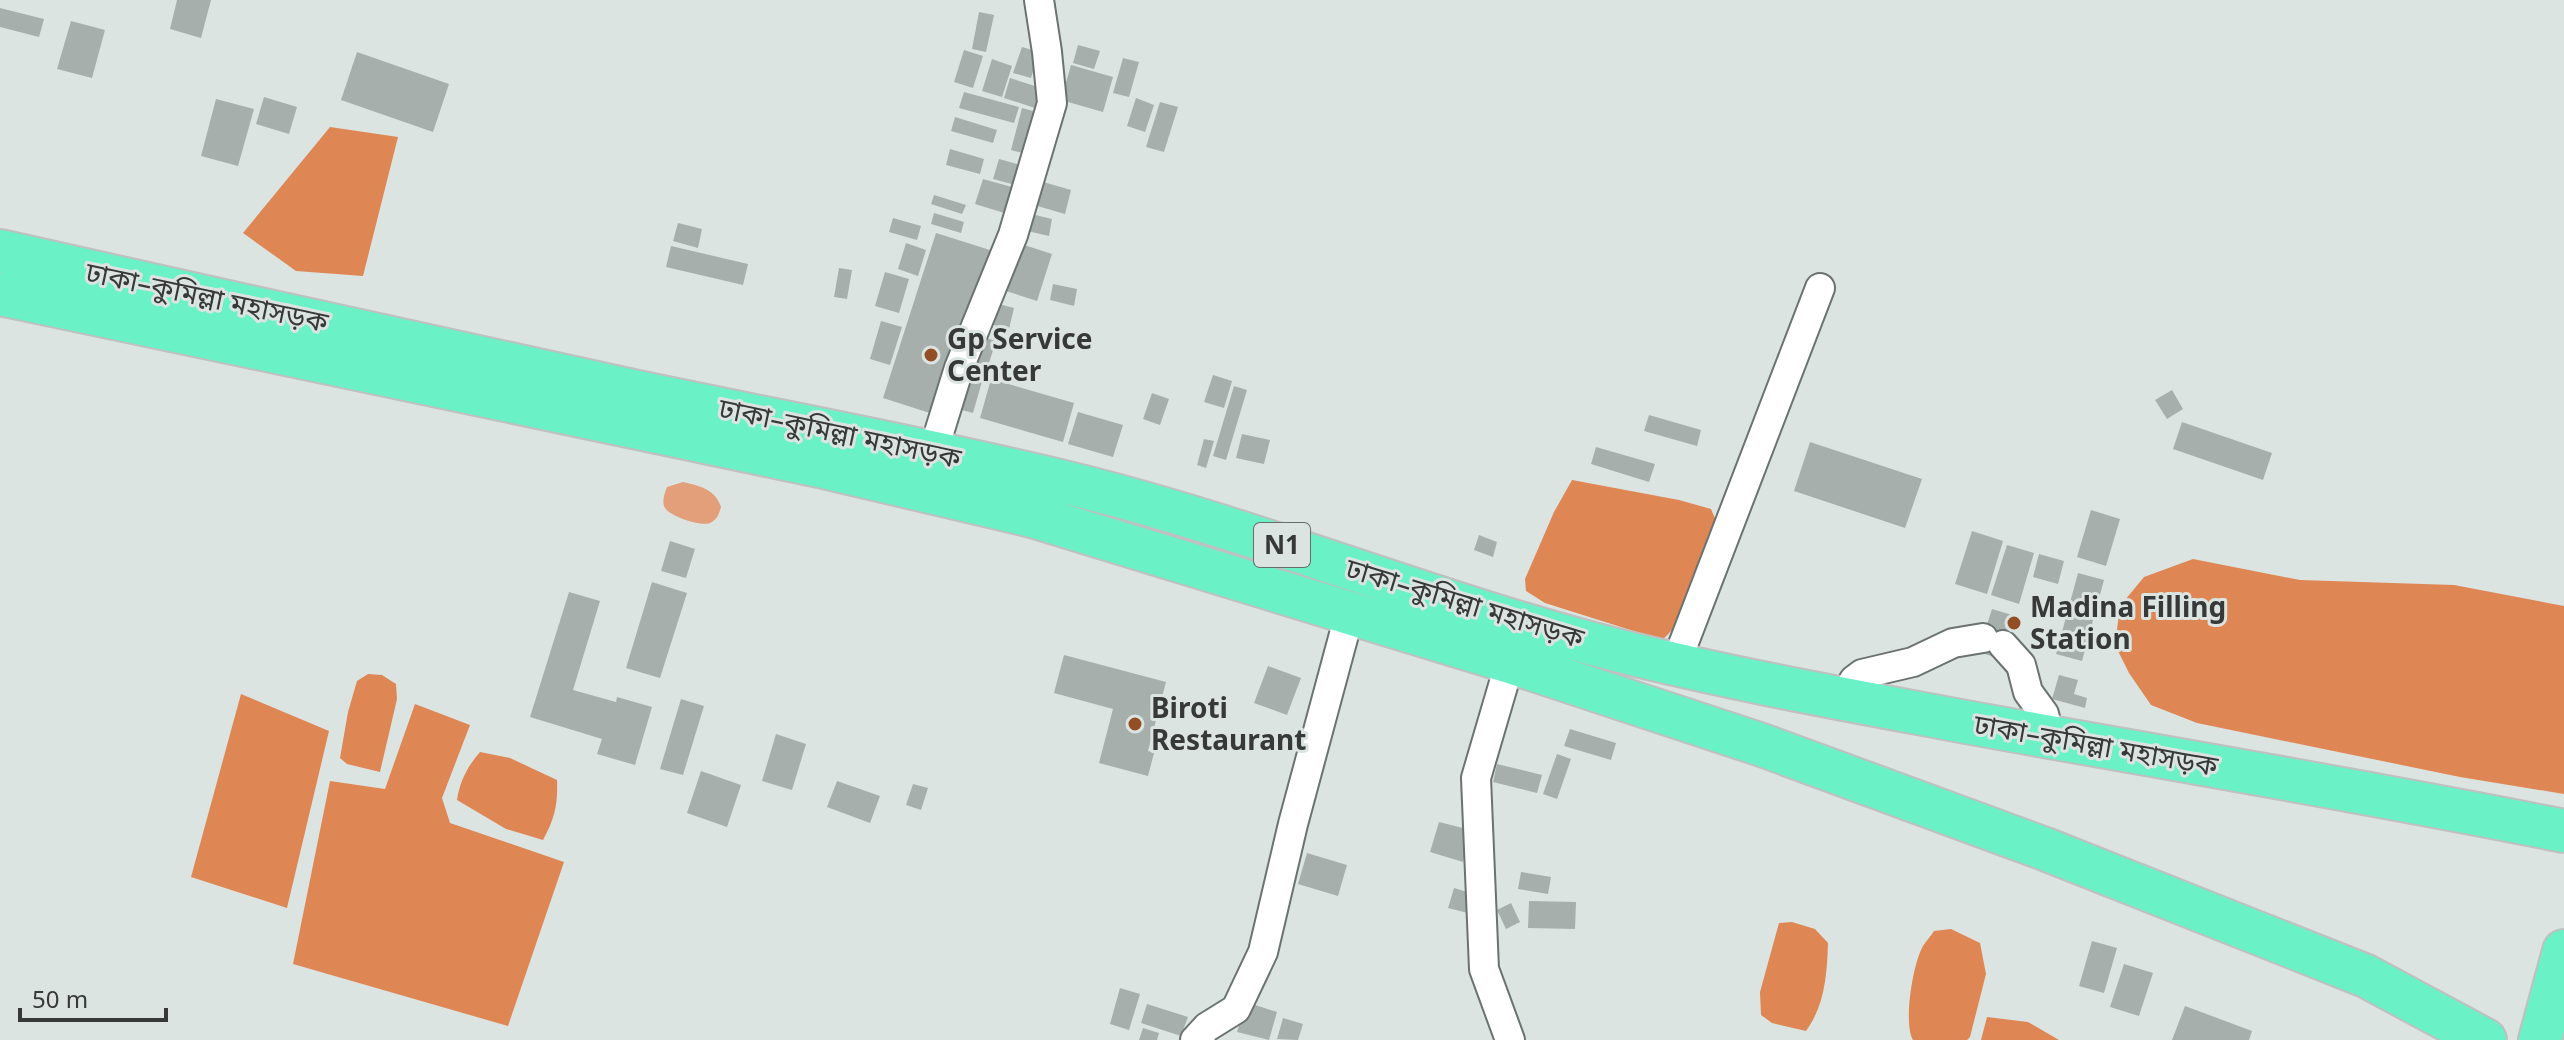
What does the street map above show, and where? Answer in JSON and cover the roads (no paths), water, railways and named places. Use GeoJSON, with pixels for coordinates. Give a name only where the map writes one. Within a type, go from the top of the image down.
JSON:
{"type":"FeatureCollection","features":[{"type":"Feature","properties":{"kind":"highway","name":"ঢাকা–কুমিল্লা মহাসড়ক"},"geometry":{"type":"LineString","coordinates":[[0,251],[635,409],[824,467],[1032,516],[1510,662],[1762,745],[2045,849],[2366,976],[2485,1040]]}},
{"type":"Feature","properties":{"kind":"highway","name":"ঢাকা–কুমিল্লা মহাসড়ক"},"geometry":{"type":"LineString","coordinates":[[0,294],[635,409],[933,452],[1065,482],[1233,529],[1447,600],[1613,649],[1843,699],[2564,831]]}},
{"type":"Feature","properties":{"kind":"highway"},"geometry":{"type":"LineString","coordinates":[[1762,745],[1778,686]]}},
{"type":"Feature","properties":{"kind":"highway"},"geometry":{"type":"LineString","coordinates":[[2540,1040],[2564,951]]}},
{"type":"Feature","properties":{"kind":"street"},"geometry":{"type":"LineString","coordinates":[[933,452],[959,368],[1013,235],[1052,103],[1039,0]]}},
{"type":"Feature","properties":{"kind":"street"},"geometry":{"type":"LineString","coordinates":[[1676,663],[1820,288]]}},
{"type":"Feature","properties":{"kind":"street"},"geometry":{"type":"LineString","coordinates":[[1195,1040],[1207,1027],[1236,1009],[1263,952],[1293,824],[1350,612]]}},
{"type":"Feature","properties":{"kind":"street"},"geometry":{"type":"LineString","coordinates":[[1843,699],[1854,680],[1862,674],[1913,662],[1953,643],[1993,641],[2021,665],[2028,692],[2044,714],[2050,737]]}},
{"type":"Feature","properties":{"kind":"street"},"geometry":{"type":"LineString","coordinates":[[1510,662],[1476,778],[1484,969],[1510,1040]]}},
{"type":"Feature","properties":{"kind":"place","name":"Gp Service Center"},"geometry":{"type":"Point","coordinates":[931,355]}},
{"type":"Feature","properties":{"kind":"place","name":"Madina Filling Station"},"geometry":{"type":"Point","coordinates":[2014,623]}},
{"type":"Feature","properties":{"kind":"place","name":"Biroti Restaurant"},"geometry":{"type":"Point","coordinates":[1135,724]}}]}
